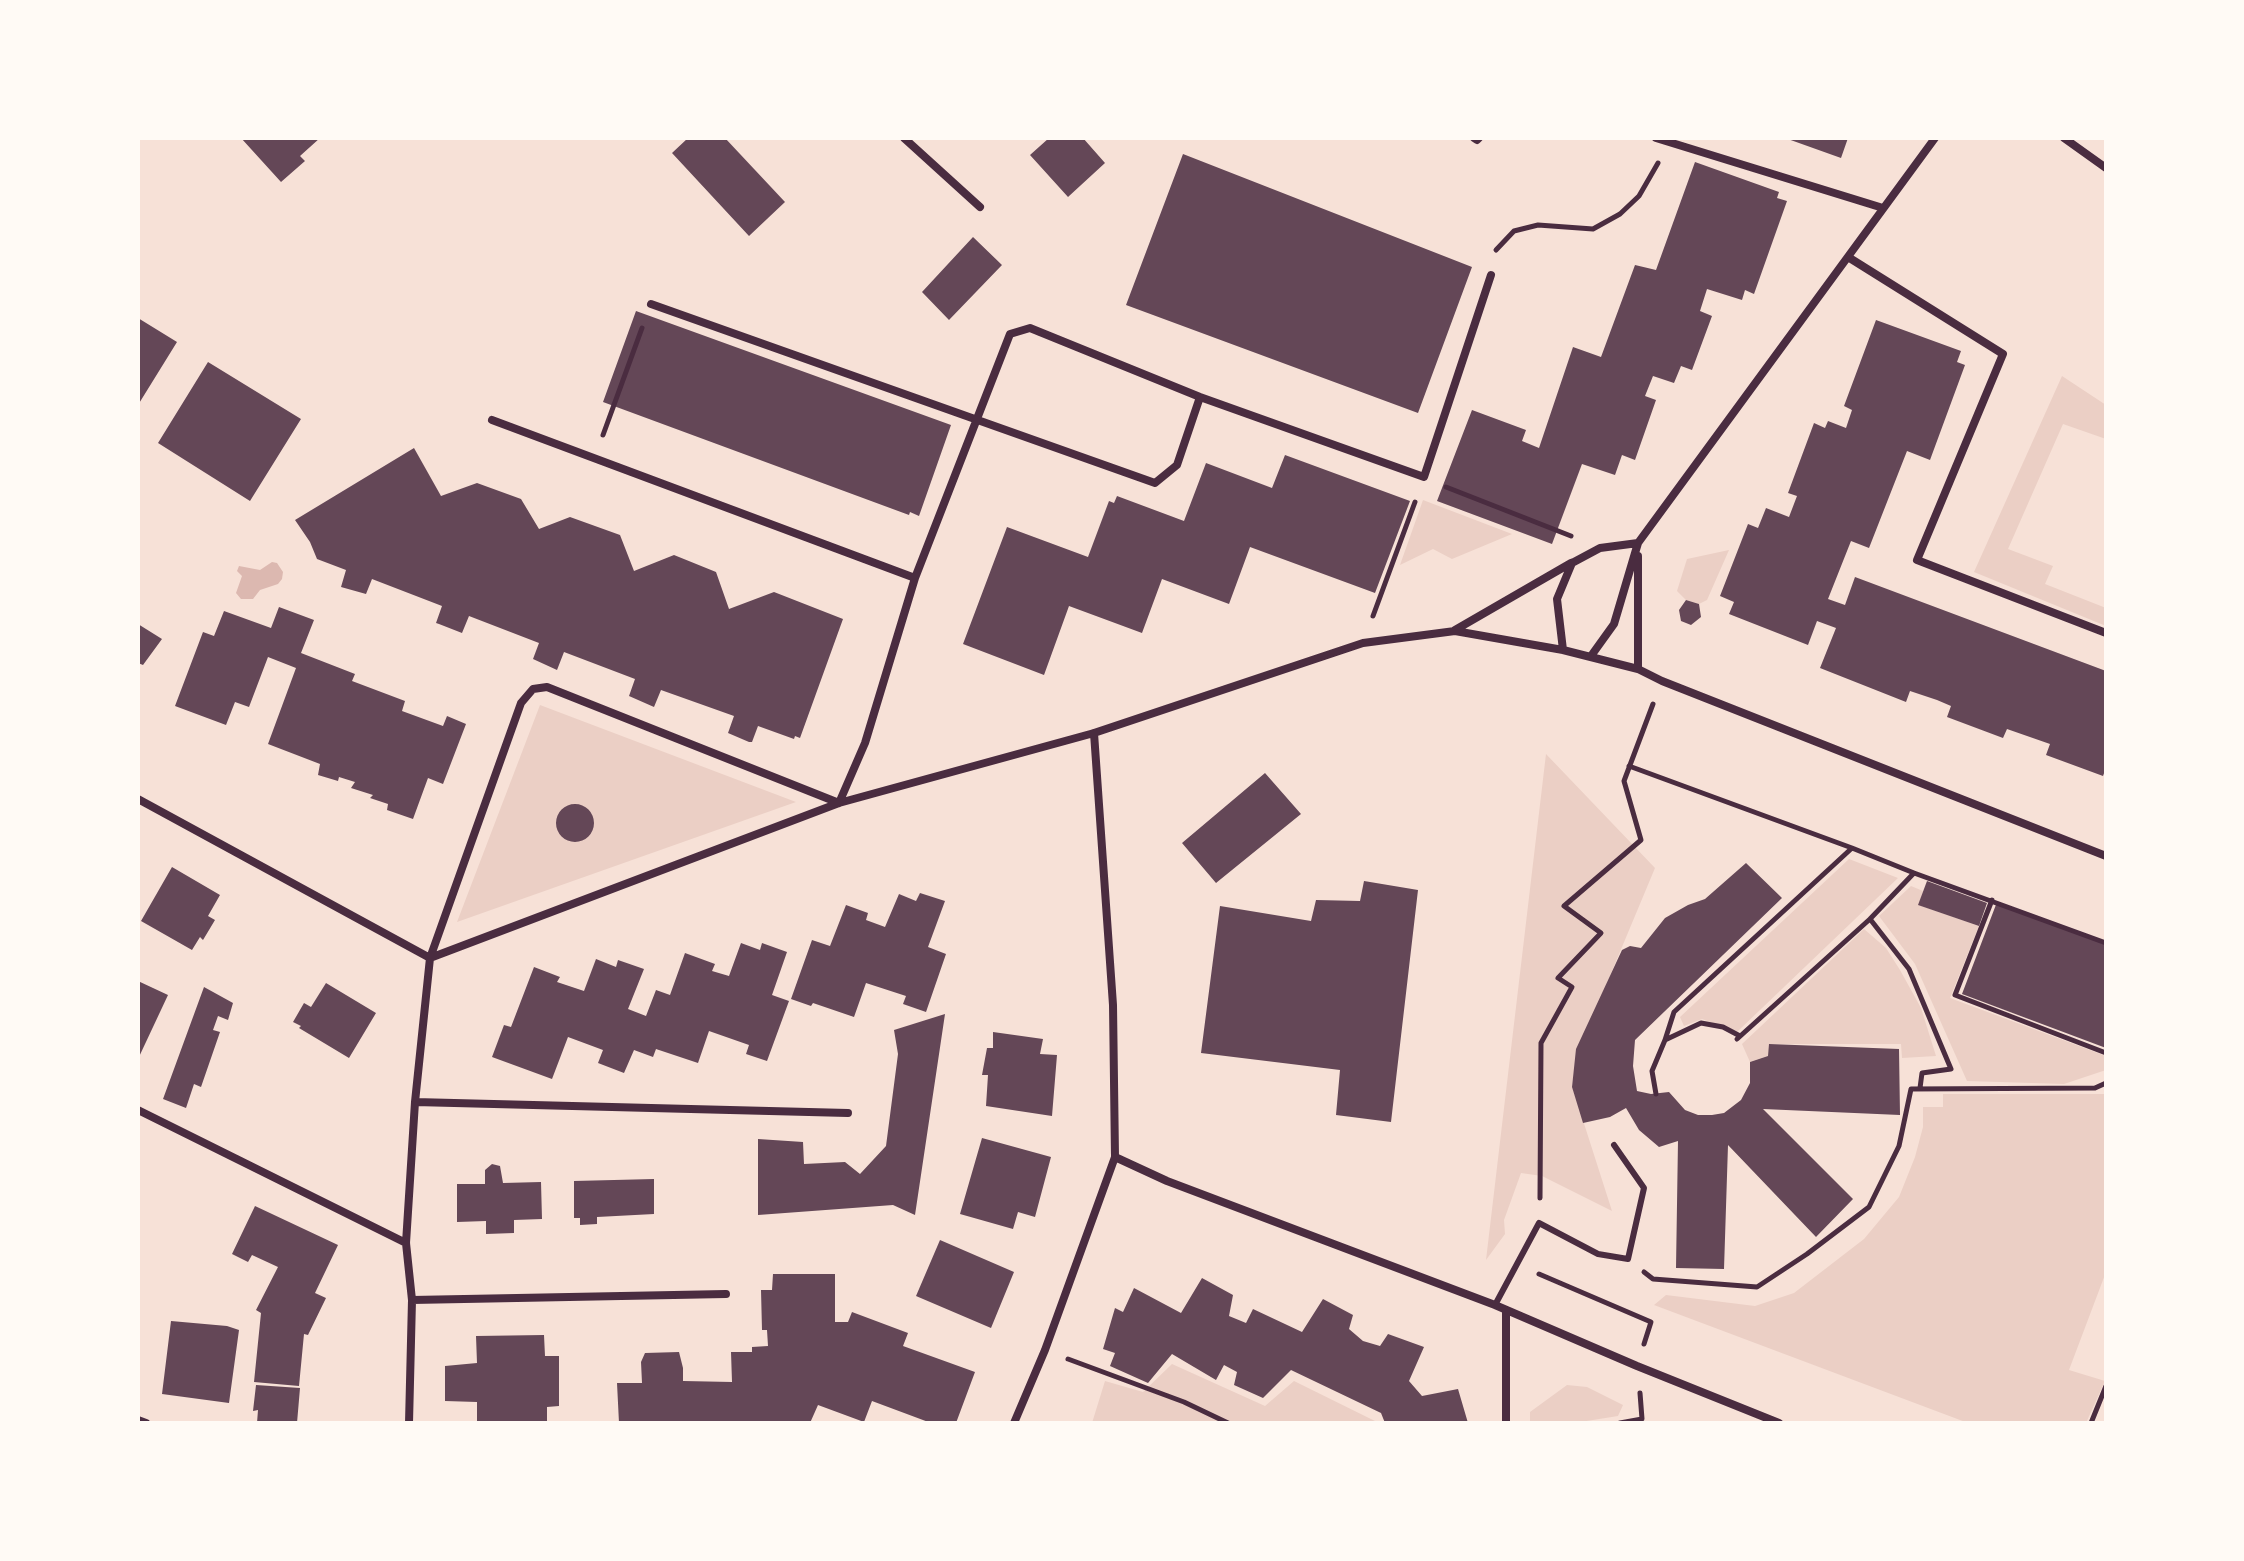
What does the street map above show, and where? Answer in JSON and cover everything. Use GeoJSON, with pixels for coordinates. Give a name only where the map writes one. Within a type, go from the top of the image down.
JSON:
{"type":"FeatureCollection","features":[{"type":"Feature","properties":{"kind":"street"},"geometry":{"type":"LineString","coordinates":[[904,138],[980,207]]}},
{"type":"Feature","properties":{"kind":"street"},"geometry":{"type":"LineString","coordinates":[[1656,138],[1883,208]]}},
{"type":"Feature","properties":{"kind":"street"},"geometry":{"type":"LineString","coordinates":[[1591,656],[1614,624],[1638,543],[1935,138]]}},
{"type":"Feature","properties":{"kind":"street"},"geometry":{"type":"LineString","coordinates":[[2064,138],[2106,168]]}},
{"type":"Feature","properties":{"kind":"street"},"geometry":{"type":"LineString","coordinates":[[1848,257],[2003,354],[1917,560],[2106,633]]}},
{"type":"Feature","properties":{"kind":"street"},"geometry":{"type":"LineString","coordinates":[[839,803],[865,743],[915,578],[1010,334],[1030,328],[1200,397],[1424,477],[1491,275]]}},
{"type":"Feature","properties":{"kind":"street"},"geometry":{"type":"LineString","coordinates":[[651,304],[1155,483],[1177,465],[1200,397]]}},
{"type":"Feature","properties":{"kind":"street"},"geometry":{"type":"LineString","coordinates":[[492,420],[915,578]]}},
{"type":"Feature","properties":{"kind":"street"},"geometry":{"type":"LineString","coordinates":[[1455,631],[1600,548],[1638,543]]}},
{"type":"Feature","properties":{"kind":"street"},"geometry":{"type":"LineString","coordinates":[[1638,543],[1638,669]]}},
{"type":"Feature","properties":{"kind":"street"},"geometry":{"type":"LineString","coordinates":[[1563,650],[1557,599],[1572,563]]}},
{"type":"Feature","properties":{"kind":"street"},"geometry":{"type":"LineString","coordinates":[[138,799],[430,958],[839,803],[1094,733],[1363,643],[1455,631],[1563,650],[1638,669],[2106,856]]}},
{"type":"Feature","properties":{"kind":"street"},"geometry":{"type":"LineString","coordinates":[[409,1423],[412,1300],[406,1243],[415,1102],[430,958],[521,703],[533,689],[547,687],[839,803]]}},
{"type":"Feature","properties":{"kind":"street"},"geometry":{"type":"LineString","coordinates":[[1014,1423],[1045,1350],[1115,1157],[1113,1005],[1094,733]]}},
{"type":"Feature","properties":{"kind":"street"},"geometry":{"type":"LineString","coordinates":[[415,1102],[848,1113]]}},
{"type":"Feature","properties":{"kind":"street"},"geometry":{"type":"LineString","coordinates":[[138,1110],[406,1243]]}},
{"type":"Feature","properties":{"kind":"street"},"geometry":{"type":"LineString","coordinates":[[1115,1157],[1167,1181],[1495,1305],[1779,1423]]}},
{"type":"Feature","properties":{"kind":"street"},"geometry":{"type":"LineString","coordinates":[[412,1300],[726,1294]]}},
{"type":"Feature","properties":{"kind":"street"},"geometry":{"type":"LineString","coordinates":[[1506,1310],[1506,1423]]}},
{"type":"Feature","properties":{"kind":"street"},"geometry":{"type":"LineString","coordinates":[[138,1420],[146,1423]]}},
{"type":"Feature","properties":{"kind":"lane"},"geometry":{"type":"LineString","coordinates":[[1495,1305],[1539,1223],[1598,1254],[1628,1259],[1644,1188],[1614,1145]]}},
{"type":"Feature","properties":{"kind":"path"},"geometry":{"type":"LineString","coordinates":[[1491,275],[1496,249],[1514,231],[1538,225],[1593,229],[1620,214],[1639,196],[1670,142]]}},
{"type":"Feature","properties":{"kind":"path"},"geometry":{"type":"LineString","coordinates":[[594,459],[651,304]]}},
{"type":"Feature","properties":{"kind":"path"},"geometry":{"type":"LineString","coordinates":[[1363,643],[1424,477],[1600,548]]}},
{"type":"Feature","properties":{"kind":"path"},"geometry":{"type":"LineString","coordinates":[[1539,1223],[1541,1043],[1572,987],[1558,978],[1601,933],[1564,906],[1641,840],[1624,781],[1662,681]]}},
{"type":"Feature","properties":{"kind":"path"},"geometry":{"type":"LineString","coordinates":[[1629,766],[2106,943]]}},
{"type":"Feature","properties":{"kind":"path"},"geometry":{"type":"LineString","coordinates":[[1656,1094],[1652,1071],[1674,1012],[1852,848]]}},
{"type":"Feature","properties":{"kind":"path"},"geometry":{"type":"LineString","coordinates":[[1665,1040],[1701,1023],[1723,1027],[1738,1038],[1870,919],[1914,873]]}},
{"type":"Feature","properties":{"kind":"path"},"geometry":{"type":"LineString","coordinates":[[1992,900],[1955,995],[2106,1053]]}},
{"type":"Feature","properties":{"kind":"path"},"geometry":{"type":"LineString","coordinates":[[1870,919],[1909,969],[1951,1069],[1922,1073],[1920,1088]]}},
{"type":"Feature","properties":{"kind":"path"},"geometry":{"type":"LineString","coordinates":[[1628,1259],[1653,1279],[1757,1287],[1869,1207],[1899,1146],[1911,1089],[2095,1088],[2106,1083]]}},
{"type":"Feature","properties":{"kind":"path"},"geometry":{"type":"LineString","coordinates":[[1516,1264],[1651,1322],[1637,1366],[1642,1419],[1620,1423]]}},
{"type":"Feature","properties":{"kind":"path"},"geometry":{"type":"LineString","coordinates":[[1045,1350],[1184,1402],[1228,1423]]}},
{"type":"Feature","properties":{"kind":"path"},"geometry":{"type":"LineString","coordinates":[[2091,1423],[2106,1386]]}},
{"type":"Feature","properties":{"kind":"shaded area"},"geometry":{"type":"Polygon","coordinates":[[[2062,376],[2106,405],[2106,439],[2063,424],[2008,549],[2053,566],[2045,584],[2106,608],[2106,626],[1974,572],[2062,376]]]}},
{"type":"Feature","properties":{"kind":"shaded area"},"geometry":{"type":"Polygon","coordinates":[[[1423,500],[1512,534],[1452,559],[1433,549],[1400,565],[1423,500]]]}},
{"type":"Feature","properties":{"kind":"shaded area"},"geometry":{"type":"Polygon","coordinates":[[[1729,550],[1707,600],[1699,604],[1686,600],[1677,591],[1687,559],[1729,550]]]}},
{"type":"Feature","properties":{"kind":"shaded area"},"geometry":{"type":"Polygon","coordinates":[[[272,562],[277,563],[283,572],[278,584],[260,590],[253,599],[241,599],[236,593],[242,576],[237,571],[239,566],[260,570],[272,562]]]}},
{"type":"Feature","properties":{"kind":"shaded area"},"geometry":{"type":"Polygon","coordinates":[[[540,705],[796,802],[457,922],[540,705]]]}},
{"type":"Feature","properties":{"kind":"shaded area"},"geometry":{"type":"Polygon","coordinates":[[[1546,754],[1655,868],[1577,1049],[1572,1086],[1612,1211],[1542,1176],[1521,1173],[1504,1220],[1505,1234],[1486,1260],[1546,754]]]}},
{"type":"Feature","properties":{"kind":"shaded area"},"geometry":{"type":"Polygon","coordinates":[[[1849,859],[1898,878],[1737,1032],[1702,1019],[1684,1026],[1680,1017],[1849,859]]]}},
{"type":"Feature","properties":{"kind":"shaded area"},"geometry":{"type":"Polygon","coordinates":[[[1911,886],[1923,891],[1919,905],[1979,926],[1950,998],[2106,1056],[2106,1070],[2064,1084],[1967,1081],[1915,964],[1879,916],[1911,886]]]}},
{"type":"Feature","properties":{"kind":"shaded area"},"geometry":{"type":"Polygon","coordinates":[[[1864,929],[1886,948],[1900,970],[1921,1008],[1936,1056],[1902,1058],[1901,1044],[1770,1044],[1768,1056],[1750,1062],[1742,1044],[1864,929]]]}},
{"type":"Feature","properties":{"kind":"shaded area"},"geometry":{"type":"Polygon","coordinates":[[[1943,1094],[2106,1094],[2106,1272],[2069,1370],[2105,1381],[2086,1423],[1968,1423],[1654,1305],[1666,1295],[1755,1306],[1794,1293],[1864,1239],[1899,1197],[1923,1127],[1923,1107],[1943,1107],[1943,1094]]]}},
{"type":"Feature","properties":{"kind":"shaded area"},"geometry":{"type":"Polygon","coordinates":[[[1172,1364],[1265,1406],[1294,1381],[1379,1423],[1092,1423],[1105,1381],[1143,1392],[1172,1364]]]}},
{"type":"Feature","properties":{"kind":"shaded area"},"geometry":{"type":"Polygon","coordinates":[[[1567,1385],[1587,1387],[1623,1405],[1618,1416],[1574,1423],[1530,1423],[1530,1412],[1567,1385]]]}},
{"type":"Feature","properties":{"kind":"building"},"geometry":{"type":"Polygon","coordinates":[[[241,138],[320,138],[300,156],[305,161],[281,182],[241,138]]]}},
{"type":"Feature","properties":{"kind":"building"},"geometry":{"type":"Polygon","coordinates":[[[688,138],[725,138],[785,202],[749,236],[672,153],[688,138]]]}},
{"type":"Feature","properties":{"kind":"building"},"geometry":{"type":"Polygon","coordinates":[[[1049,138],[1083,138],[1105,163],[1068,197],[1030,155],[1049,138]]]}},
{"type":"Feature","properties":{"kind":"building"},"geometry":{"type":"Polygon","coordinates":[[[1785,138],[1848,138],[1841,158],[1785,138]]]}},
{"type":"Feature","properties":{"kind":"building"},"geometry":{"type":"Polygon","coordinates":[[[1183,154],[1472,267],[1418,413],[1126,305],[1183,154]]]}},
{"type":"Feature","properties":{"kind":"building"},"geometry":{"type":"Polygon","coordinates":[[[1695,162],[1779,192],[1777,198],[1787,201],[1754,294],[1745,290],[1742,300],[1707,289],[1700,311],[1712,316],[1692,370],[1681,366],[1674,383],[1653,376],[1645,396],[1656,400],[1635,460],[1622,455],[1615,475],[1582,464],[1552,544],[1437,501],[1472,410],[1526,430],[1522,441],[1539,448],[1573,347],[1601,357],[1635,265],[1656,270],[1695,162]]]}},
{"type":"Feature","properties":{"kind":"building"},"geometry":{"type":"Polygon","coordinates":[[[973,237],[1002,265],[949,320],[922,292],[973,237]]]}},
{"type":"Feature","properties":{"kind":"building"},"geometry":{"type":"Polygon","coordinates":[[[636,311],[951,425],[919,516],[910,512],[909,515],[603,402],[636,311]]]}},
{"type":"Feature","properties":{"kind":"building"},"geometry":{"type":"Polygon","coordinates":[[[138,318],[177,342],[138,405],[138,318]]]}},
{"type":"Feature","properties":{"kind":"building"},"geometry":{"type":"Polygon","coordinates":[[[1876,320],[1961,351],[1957,362],[1965,365],[1930,460],[1907,451],[1869,548],[1851,541],[1828,599],[1845,605],[1855,577],[2106,671],[2106,768],[2103,776],[2046,755],[2050,744],[2007,729],[2003,738],[1947,717],[1951,706],[1937,700],[1910,691],[1906,702],[1820,668],[1836,628],[1817,621],[1808,645],[1729,614],[1734,602],[1720,596],[1748,524],[1758,528],[1766,508],[1789,517],[1797,496],[1788,493],[1814,423],[1825,428],[1828,421],[1846,428],[1852,410],[1844,406],[1876,320]]]}},
{"type":"Feature","properties":{"kind":"building"},"geometry":{"type":"Polygon","coordinates":[[[208,362],[301,419],[250,501],[158,443],[208,362]]]}},
{"type":"Feature","properties":{"kind":"building"},"geometry":{"type":"Polygon","coordinates":[[[414,448],[441,496],[477,483],[521,499],[539,529],[570,517],[620,535],[634,571],[674,555],[716,572],[729,609],[774,592],[843,619],[800,738],[795,736],[794,739],[758,726],[752,742],[749,742],[728,733],[734,716],[661,690],[654,707],[629,696],[635,679],[564,652],[557,670],[533,659],[539,643],[469,616],[462,633],[436,623],[442,606],[372,579],[366,594],[341,587],[346,570],[317,559],[295,520],[414,448]]]}},
{"type":"Feature","properties":{"kind":"building"},"geometry":{"type":"Polygon","coordinates":[[[1285,455],[1410,501],[1375,593],[1250,547],[1229,604],[1162,579],[1142,633],[1069,606],[1044,675],[963,644],[1007,527],[1088,557],[1109,501],[1114,503],[1117,496],[1184,521],[1206,463],[1272,488],[1285,455]]]}},
{"type":"Feature","properties":{"kind":"building"},"geometry":{"type":"Polygon","coordinates":[[[1686,600],[1699,604],[1701,617],[1691,625],[1681,621],[1679,610],[1686,600]]]}},
{"type":"Feature","properties":{"kind":"building"},"geometry":{"type":"Polygon","coordinates":[[[279,607],[314,620],[301,653],[355,674],[352,681],[405,701],[402,711],[443,726],[447,716],[466,724],[443,784],[428,778],[413,819],[387,810],[388,804],[370,798],[373,795],[351,788],[355,782],[318,775],[320,764],[268,744],[296,668],[268,657],[249,707],[235,702],[226,725],[175,706],[203,632],[214,636],[224,611],[271,628],[279,607]]]}},
{"type":"Feature","properties":{"kind":"building"},"geometry":{"type":"Polygon","coordinates":[[[138,624],[162,639],[143,665],[138,663],[138,624]]]}},
{"type":"Feature","properties":{"kind":"building"},"geometry":{"type":"Polygon","coordinates":[[[1265,773],[1301,814],[1216,883],[1182,843],[1265,773]]]}},
{"type":"Feature","properties":{"kind":"building"},"geometry":{"type":"Polygon","coordinates":[[[575,804],[588,810],[594,823],[588,836],[575,842],[562,836],[556,823],[562,810],[575,804]]]}},
{"type":"Feature","properties":{"kind":"building"},"geometry":{"type":"Polygon","coordinates":[[[1746,863],[1782,898],[1635,1040],[1633,1066],[1637,1091],[1651,1094],[1669,1092],[1685,1110],[1698,1115],[1712,1115],[1724,1113],[1741,1100],[1750,1083],[1750,1062],[1768,1056],[1769,1044],[1899,1049],[1900,1115],[1763,1109],[1853,1199],[1816,1237],[1728,1145],[1724,1269],[1676,1268],[1678,1141],[1659,1147],[1639,1130],[1626,1108],[1610,1117],[1583,1123],[1572,1087],[1576,1049],[1622,950],[1630,946],[1641,948],[1665,918],[1705,899],[1746,863]]]}},
{"type":"Feature","properties":{"kind":"building"},"geometry":{"type":"Polygon","coordinates":[[[172,867],[220,895],[208,916],[215,920],[203,940],[200,937],[192,950],[141,921],[172,867]]]}},
{"type":"Feature","properties":{"kind":"building"},"geometry":{"type":"Polygon","coordinates":[[[1364,881],[1418,890],[1391,1122],[1336,1115],[1340,1070],[1201,1053],[1220,906],[1311,921],[1316,900],[1360,901],[1364,881]]]}},
{"type":"Feature","properties":{"kind":"building"},"geometry":{"type":"Polygon","coordinates":[[[1927,881],[1987,903],[1979,926],[1918,905],[1927,881]]]}},
{"type":"Feature","properties":{"kind":"building"},"geometry":{"type":"Polygon","coordinates":[[[920,893],[945,901],[928,947],[946,954],[926,1012],[903,1004],[906,996],[866,983],[854,1017],[791,999],[812,940],[830,946],[846,905],[868,913],[866,920],[885,927],[899,894],[916,901],[920,893]]]}},
{"type":"Feature","properties":{"kind":"building"},"geometry":{"type":"Polygon","coordinates":[[[1997,902],[2106,943],[2106,1048],[1962,994],[1997,902]]]}},
{"type":"Feature","properties":{"kind":"building"},"geometry":{"type":"Polygon","coordinates":[[[741,943],[760,950],[762,943],[787,952],[772,995],[789,1001],[767,1061],[746,1054],[749,1045],[709,1031],[698,1063],[656,1049],[653,1057],[634,1050],[624,1073],[598,1063],[603,1050],[568,1037],[552,1079],[492,1057],[504,1025],[511,1027],[534,967],[560,977],[557,982],[584,991],[596,959],[616,967],[618,960],[644,969],[628,1009],[646,1016],[656,990],[670,995],[685,953],[715,964],[712,971],[729,976],[741,943]]]}},
{"type":"Feature","properties":{"kind":"building"},"geometry":{"type":"Polygon","coordinates":[[[138,981],[168,995],[138,1059],[138,981]]]}},
{"type":"Feature","properties":{"kind":"building"},"geometry":{"type":"Polygon","coordinates":[[[326,983],[376,1013],[349,1058],[293,1022],[304,1003],[311,1007],[326,983]]]}},
{"type":"Feature","properties":{"kind":"building"},"geometry":{"type":"Polygon","coordinates":[[[204,987],[233,1003],[228,1020],[218,1016],[213,1030],[220,1032],[201,1087],[194,1084],[186,1108],[163,1099],[204,987]]]}},
{"type":"Feature","properties":{"kind":"building"},"geometry":{"type":"Polygon","coordinates":[[[945,1014],[915,1215],[893,1205],[758,1215],[758,1139],[803,1142],[804,1164],[845,1162],[860,1174],[886,1146],[898,1054],[894,1030],[945,1014]]]}},
{"type":"Feature","properties":{"kind":"building"},"geometry":{"type":"Polygon","coordinates":[[[993,1032],[1043,1039],[1040,1054],[1057,1055],[1052,1116],[986,1106],[988,1075],[982,1075],[987,1048],[993,1048],[993,1032]]]}},
{"type":"Feature","properties":{"kind":"building"},"geometry":{"type":"Polygon","coordinates":[[[982,1138],[1051,1157],[1035,1217],[1018,1212],[1013,1229],[960,1214],[982,1138]]]}},
{"type":"Feature","properties":{"kind":"building"},"geometry":{"type":"Polygon","coordinates":[[[492,1164],[500,1166],[503,1183],[541,1182],[542,1219],[514,1220],[514,1233],[486,1234],[486,1221],[457,1222],[457,1184],[485,1184],[485,1170],[492,1164]]]}},
{"type":"Feature","properties":{"kind":"building"},"geometry":{"type":"Polygon","coordinates":[[[654,1179],[654,1214],[597,1217],[597,1224],[580,1225],[580,1218],[574,1218],[574,1181],[654,1179]]]}},
{"type":"Feature","properties":{"kind":"building"},"geometry":{"type":"Polygon","coordinates":[[[255,1206],[338,1245],[315,1293],[326,1298],[308,1335],[304,1334],[299,1386],[254,1382],[261,1313],[256,1310],[278,1267],[252,1255],[248,1262],[232,1254],[255,1206]]]}},
{"type":"Feature","properties":{"kind":"building"},"geometry":{"type":"Polygon","coordinates":[[[940,1240],[1014,1272],[991,1328],[916,1296],[940,1240]]]}},
{"type":"Feature","properties":{"kind":"building"},"geometry":{"type":"Polygon","coordinates":[[[773,1274],[835,1274],[835,1322],[848,1322],[852,1312],[908,1333],[903,1346],[975,1372],[956,1423],[931,1423],[872,1401],[864,1422],[818,1405],[810,1423],[619,1423],[617,1383],[642,1383],[641,1362],[645,1353],[679,1352],[683,1381],[732,1382],[731,1352],[752,1352],[752,1347],[768,1346],[767,1330],[762,1330],[761,1290],[772,1290],[773,1274]]]}},
{"type":"Feature","properties":{"kind":"building"},"geometry":{"type":"Polygon","coordinates":[[[1202,1278],[1233,1295],[1229,1316],[1246,1323],[1253,1309],[1302,1332],[1323,1299],[1353,1315],[1349,1329],[1363,1341],[1380,1346],[1388,1334],[1424,1347],[1409,1381],[1422,1396],[1458,1389],[1468,1423],[1385,1423],[1381,1413],[1291,1370],[1263,1398],[1234,1385],[1237,1372],[1224,1365],[1216,1380],[1172,1354],[1148,1383],[1110,1366],[1115,1353],[1103,1349],[1115,1308],[1123,1312],[1134,1288],[1181,1313],[1202,1278]]]}},
{"type":"Feature","properties":{"kind":"building"},"geometry":{"type":"Polygon","coordinates":[[[171,1321],[239,1330],[229,1403],[162,1394],[171,1321]]]}},
{"type":"Feature","properties":{"kind":"building"},"geometry":{"type":"Polygon","coordinates":[[[544,1335],[545,1356],[559,1356],[559,1406],[547,1407],[547,1423],[477,1423],[477,1402],[445,1401],[445,1366],[477,1363],[476,1336],[544,1335]]]}},
{"type":"Feature","properties":{"kind":"building"},"geometry":{"type":"Polygon","coordinates":[[[256,1385],[300,1388],[297,1423],[257,1423],[258,1410],[253,1411],[256,1385]]]}}]}
